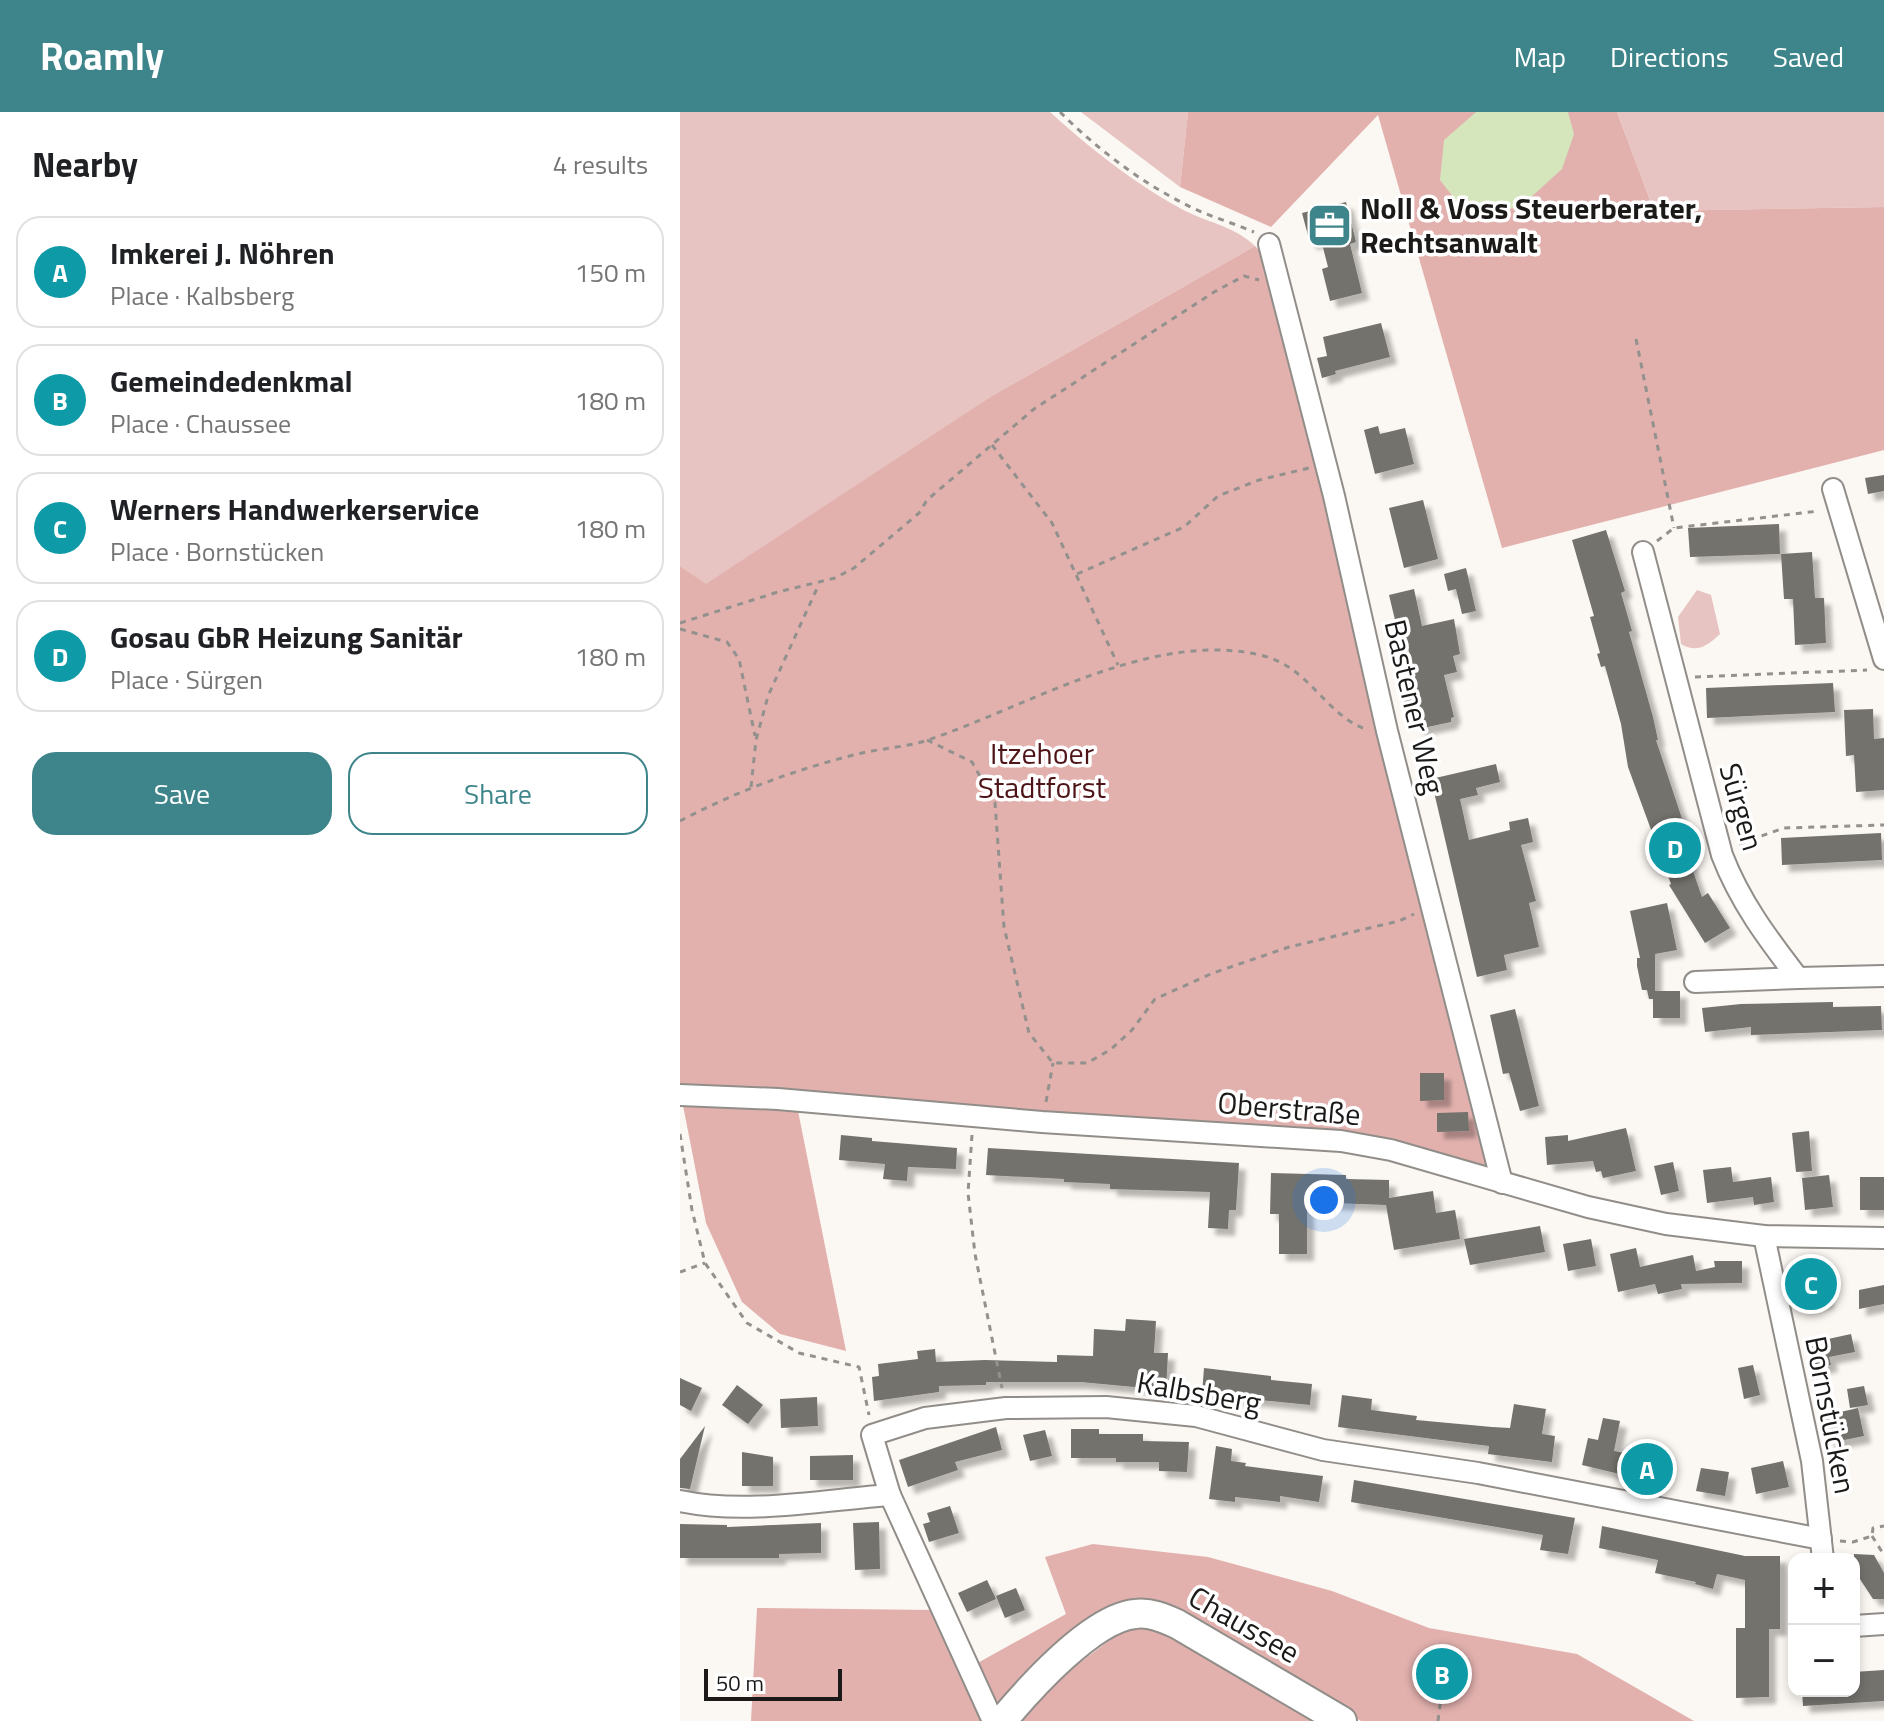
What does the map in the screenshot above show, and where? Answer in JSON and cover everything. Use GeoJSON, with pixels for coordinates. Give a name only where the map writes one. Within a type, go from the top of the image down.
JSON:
{"type":"FeatureCollection","features":[{"type":"Feature","properties":{"kind":"street","name":"Bastener Weg"},"geometry":{"type":"LineString","coordinates":[[1269,244],[1324,456],[1387,731],[1502,1183]]}},
{"type":"Feature","properties":{"kind":"street"},"geometry":{"type":"LineString","coordinates":[[1836,499],[1876,664]]}},
{"type":"Feature","properties":{"kind":"street","name":"Sürgen"},"geometry":{"type":"LineString","coordinates":[[1643,552],[1721,851],[1743,902],[1798,978]]}},
{"type":"Feature","properties":{"kind":"street"},"geometry":{"type":"LineString","coordinates":[[1695,982],[1884,976]]}},
{"type":"Feature","properties":{"kind":"street","name":"Oberstraße"},"geometry":{"type":"LineString","coordinates":[[680,1095],[778,1099],[973,1117],[1341,1141],[1391,1150],[1632,1217],[1764,1236],[1884,1238]]}},
{"type":"Feature","properties":{"kind":"street","name":"Bornstücken"},"geometry":{"type":"LineString","coordinates":[[1764,1236],[1812,1461],[1822,1549]]}},
{"type":"Feature","properties":{"kind":"street","name":"Kalbsberg"},"geometry":{"type":"LineString","coordinates":[[872,1435],[925,1418],[1006,1408],[1106,1407],[1196,1416],[1323,1450],[1478,1473],[1822,1549]]}},
{"type":"Feature","properties":{"kind":"street"},"geometry":{"type":"LineString","coordinates":[[872,1435],[890,1495],[993,1721]]}},
{"type":"Feature","properties":{"kind":"street"},"geometry":{"type":"LineString","coordinates":[[680,1501],[703,1506],[737,1507],[890,1495]]}},
{"type":"Feature","properties":{"kind":"street","name":"Chaussee"},"geometry":{"type":"LineString","coordinates":[[1002,1721],[1028,1689],[1075,1646],[1106,1625],[1134,1614],[1162,1618],[1177,1624],[1342,1721]]}},
{"type":"Feature","properties":{"kind":"street"},"geometry":{"type":"LineString","coordinates":[[1860,1626],[1884,1624]]}},
{"type":"Feature","properties":{"kind":"path"},"geometry":{"type":"LineString","coordinates":[[1060,112],[1117,160],[1156,187],[1190,207],[1253,232],[1269,244]]}},
{"type":"Feature","properties":{"kind":"path"},"geometry":{"type":"LineString","coordinates":[[680,626],[778,592],[835,578],[854,568],[919,513],[927,500],[1034,409],[1239,277],[1250,277],[1281,287]]}},
{"type":"Feature","properties":{"kind":"path"},"geometry":{"type":"LineString","coordinates":[[1636,339],[1674,528]]}},
{"type":"Feature","properties":{"kind":"path"},"geometry":{"type":"LineString","coordinates":[[992,445],[1052,523],[1118,665]]}},
{"type":"Feature","properties":{"kind":"path"},"geometry":{"type":"LineString","coordinates":[[1077,574],[1184,527],[1218,496],[1259,480],[1315,467],[1324,456]]}},
{"type":"Feature","properties":{"kind":"path"},"geometry":{"type":"LineString","coordinates":[[1643,552],[1674,528],[1836,499]]}},
{"type":"Feature","properties":{"kind":"path"},"geometry":{"type":"LineString","coordinates":[[751,787],[756,740],[768,696],[820,582]]}},
{"type":"Feature","properties":{"kind":"path"},"geometry":{"type":"LineString","coordinates":[[680,626],[727,642],[739,659],[756,740]]}},
{"type":"Feature","properties":{"kind":"path"},"geometry":{"type":"LineString","coordinates":[[680,821],[751,787],[862,754],[927,740],[1118,665],[1196,650],[1257,654],[1299,673],[1336,710],[1363,729],[1377,733],[1387,731]]}},
{"type":"Feature","properties":{"kind":"path"},"geometry":{"type":"LineString","coordinates":[[1675,678],[1876,664]]}},
{"type":"Feature","properties":{"kind":"path"},"geometry":{"type":"LineString","coordinates":[[927,740],[972,762],[995,803],[1004,927],[1029,1033],[1053,1063],[1042,1122]]}},
{"type":"Feature","properties":{"kind":"path"},"geometry":{"type":"LineString","coordinates":[[1721,851],[1784,828],[1884,825]]}},
{"type":"Feature","properties":{"kind":"path"},"geometry":{"type":"LineString","coordinates":[[1053,1063],[1087,1063],[1110,1050],[1132,1030],[1155,999],[1213,973],[1289,947],[1399,921],[1432,906]]}},
{"type":"Feature","properties":{"kind":"path"},"geometry":{"type":"LineString","coordinates":[[973,1117],[968,1193],[975,1254],[1006,1408]]}},
{"type":"Feature","properties":{"kind":"path"},"geometry":{"type":"LineString","coordinates":[[680,1134],[692,1210],[705,1263],[747,1323],[799,1353],[859,1367],[872,1435]]}},
{"type":"Feature","properties":{"kind":"path"},"geometry":{"type":"LineString","coordinates":[[680,1272],[705,1263]]}},
{"type":"Feature","properties":{"kind":"path"},"geometry":{"type":"LineString","coordinates":[[1884,1526],[1873,1528],[1872,1536],[1884,1555]]}},
{"type":"Feature","properties":{"kind":"path"},"geometry":{"type":"LineString","coordinates":[[1822,1549],[1872,1536]]}},
{"type":"Feature","properties":{"kind":"path"},"geometry":{"type":"LineString","coordinates":[[1438,1721],[1443,1681]]}},
{"type":"Feature","properties":{"kind":"shaded area"},"geometry":{"type":"Polygon","coordinates":[[[680,112],[1050,112],[1095,151],[1144,187],[1188,212],[1238,233],[1255,246],[990,397],[706,585],[680,566],[680,112]]]}},
{"type":"Feature","properties":{"kind":"shaded area"},"geometry":{"type":"Polygon","coordinates":[[[1081,112],[1188,112],[1180,187],[1081,112]]]}},
{"type":"Feature","properties":{"kind":"shaded area"},"geometry":{"type":"Polygon","coordinates":[[[1476,112],[1568,112],[1574,134],[1562,169],[1519,208],[1464,211],[1440,180],[1444,140],[1476,112]]]}},
{"type":"Feature","properties":{"kind":"shaded area"},"geometry":{"type":"Polygon","coordinates":[[[1617,112],[1884,112],[1884,207],[1654,211],[1617,112]]]}},
{"type":"Feature","properties":{"kind":"shaded area"},"geometry":{"type":"Polygon","coordinates":[[[1697,590],[1711,595],[1720,634],[1707,645],[1692,648],[1681,644],[1678,617],[1697,590]]]}},
{"type":"Feature","properties":{"kind":"green space"},"geometry":{"type":"Polygon","coordinates":[[[1188,112],[1617,112],[1654,211],[1884,207],[1884,450],[1502,548],[1378,115],[1271,227],[1180,187],[1188,112]]]}},
{"type":"Feature","properties":{"kind":"green space","name":"Itzehoer Stadtforst"},"geometry":{"type":"Polygon","coordinates":[[[1255,246],[1265,256],[1496,1170],[1373,1135],[795,1096],[846,1351],[780,1334],[742,1302],[706,1223],[680,1090],[680,566],[706,584],[990,397],[1255,246]]]}},
{"type":"Feature","properties":{"kind":"green space"},"geometry":{"type":"Polygon","coordinates":[[[1093,1544],[1208,1557],[1332,1591],[1429,1628],[1577,1654],[1694,1721],[1361,1721],[1173,1615],[1143,1606],[998,1716],[974,1665],[1066,1614],[1045,1557],[1093,1544]]]}},
{"type":"Feature","properties":{"kind":"green space"},"geometry":{"type":"Polygon","coordinates":[[[757,1608],[933,1610],[984,1721],[751,1721],[757,1608]]]}},
{"type":"Feature","properties":{"kind":"green space"},"geometry":{"type":"Polygon","coordinates":[[[1127,1627],[1160,1628],[1330,1721],[1017,1721],[1036,1696],[1127,1627]]]}},
{"type":"Feature","properties":{"kind":"building"},"geometry":{"type":"Polygon","coordinates":[[[1346,202],[1356,242],[1350,244],[1362,293],[1330,301],[1322,269],[1328,267],[1321,240],[1310,243],[1302,213],[1346,202]]]}},
{"type":"Feature","properties":{"kind":"building"},"geometry":{"type":"Polygon","coordinates":[[[1381,323],[1390,357],[1335,371],[1336,374],[1322,378],[1317,358],[1327,356],[1323,337],[1381,323]]]}},
{"type":"Feature","properties":{"kind":"building"},"geometry":{"type":"Polygon","coordinates":[[[1378,426],[1380,434],[1405,428],[1414,464],[1375,474],[1364,430],[1378,426]]]}},
{"type":"Feature","properties":{"kind":"building"},"geometry":{"type":"Polygon","coordinates":[[[1884,475],[1884,491],[1868,494],[1865,478],[1884,475]]]}},
{"type":"Feature","properties":{"kind":"building"},"geometry":{"type":"Polygon","coordinates":[[[1423,500],[1438,559],[1404,568],[1389,508],[1423,500]]]}},
{"type":"Feature","properties":{"kind":"building"},"geometry":{"type":"Polygon","coordinates":[[[1779,524],[1780,554],[1690,557],[1688,528],[1779,524]]]}},
{"type":"Feature","properties":{"kind":"building"},"geometry":{"type":"Polygon","coordinates":[[[1606,530],[1625,591],[1621,593],[1632,631],[1629,632],[1653,717],[1656,740],[1694,855],[1688,857],[1702,897],[1708,893],[1730,928],[1705,943],[1669,885],[1628,767],[1621,724],[1605,666],[1601,667],[1597,654],[1600,653],[1590,617],[1594,616],[1572,540],[1606,530]]]}},
{"type":"Feature","properties":{"kind":"building"},"geometry":{"type":"Polygon","coordinates":[[[1812,552],[1815,598],[1824,598],[1826,643],[1795,645],[1793,599],[1784,599],[1781,554],[1812,552]]]}},
{"type":"Feature","properties":{"kind":"building"},"geometry":{"type":"Polygon","coordinates":[[[1466,568],[1476,611],[1462,614],[1456,589],[1448,591],[1444,574],[1466,568]]]}},
{"type":"Feature","properties":{"kind":"building"},"geometry":{"type":"Polygon","coordinates":[[[1414,589],[1422,626],[1454,619],[1460,654],[1453,656],[1457,672],[1444,675],[1454,717],[1451,722],[1418,729],[1413,707],[1406,709],[1403,695],[1410,693],[1406,679],[1415,677],[1408,647],[1402,649],[1389,595],[1414,589]]]}},
{"type":"Feature","properties":{"kind":"building"},"geometry":{"type":"Polygon","coordinates":[[[1833,683],[1835,712],[1707,718],[1706,688],[1833,683]]]}},
{"type":"Feature","properties":{"kind":"building"},"geometry":{"type":"Polygon","coordinates":[[[1873,709],[1874,739],[1884,738],[1884,790],[1856,792],[1854,755],[1846,756],[1844,710],[1873,709]]]}},
{"type":"Feature","properties":{"kind":"building"},"geometry":{"type":"Polygon","coordinates":[[[1496,764],[1500,782],[1476,788],[1478,795],[1460,799],[1469,840],[1510,830],[1509,822],[1528,818],[1533,842],[1521,845],[1536,901],[1529,903],[1539,947],[1504,955],[1507,970],[1477,977],[1431,779],[1496,764]]]}},
{"type":"Feature","properties":{"kind":"building"},"geometry":{"type":"Polygon","coordinates":[[[1881,833],[1882,860],[1782,865],[1781,838],[1881,833]]]}},
{"type":"Feature","properties":{"kind":"building"},"geometry":{"type":"Polygon","coordinates":[[[1667,903],[1677,950],[1655,954],[1655,991],[1680,991],[1680,1018],[1653,1018],[1653,999],[1649,999],[1647,990],[1642,990],[1637,966],[1637,958],[1640,958],[1630,911],[1667,903]]]}},
{"type":"Feature","properties":{"kind":"building"},"geometry":{"type":"Polygon","coordinates":[[[1833,1002],[1833,1007],[1881,1006],[1882,1030],[1751,1035],[1751,1027],[1705,1032],[1702,1008],[1833,1002]]]}},
{"type":"Feature","properties":{"kind":"building"},"geometry":{"type":"Polygon","coordinates":[[[1515,1009],[1539,1106],[1520,1111],[1509,1073],[1503,1074],[1490,1015],[1515,1009]]]}},
{"type":"Feature","properties":{"kind":"building"},"geometry":{"type":"Polygon","coordinates":[[[1420,1073],[1444,1073],[1444,1100],[1420,1101],[1420,1073]]]}},
{"type":"Feature","properties":{"kind":"building"},"geometry":{"type":"Polygon","coordinates":[[[1468,1112],[1469,1131],[1437,1132],[1437,1113],[1468,1112]]]}},
{"type":"Feature","properties":{"kind":"building"},"geometry":{"type":"Polygon","coordinates":[[[1626,1128],[1636,1171],[1603,1178],[1601,1171],[1596,1172],[1593,1161],[1547,1165],[1545,1137],[1568,1135],[1568,1141],[1626,1128]]]}},
{"type":"Feature","properties":{"kind":"building"},"geometry":{"type":"Polygon","coordinates":[[[1809,1131],[1812,1171],[1796,1172],[1792,1133],[1809,1131]]]}},
{"type":"Feature","properties":{"kind":"building"},"geometry":{"type":"Polygon","coordinates":[[[841,1135],[872,1138],[872,1141],[957,1148],[956,1169],[908,1167],[907,1181],[883,1179],[885,1164],[839,1160],[841,1135]]]}},
{"type":"Feature","properties":{"kind":"building"},"geometry":{"type":"Polygon","coordinates":[[[988,1148],[1239,1163],[1236,1210],[1229,1210],[1228,1229],[1208,1228],[1210,1192],[1110,1189],[1110,1184],[986,1175],[988,1148]]]}},
{"type":"Feature","properties":{"kind":"building"},"geometry":{"type":"Polygon","coordinates":[[[1673,1162],[1679,1191],[1661,1195],[1654,1166],[1673,1162]]]}},
{"type":"Feature","properties":{"kind":"building"},"geometry":{"type":"Polygon","coordinates":[[[1731,1167],[1733,1182],[1771,1177],[1774,1202],[1754,1205],[1753,1197],[1707,1203],[1703,1170],[1731,1167]]]}},
{"type":"Feature","properties":{"kind":"building"},"geometry":{"type":"Polygon","coordinates":[[[1271,1173],[1346,1175],[1346,1179],[1389,1180],[1389,1198],[1433,1191],[1436,1213],[1455,1210],[1460,1239],[1394,1250],[1386,1205],[1307,1202],[1307,1254],[1279,1254],[1279,1214],[1270,1214],[1271,1173]]]}},
{"type":"Feature","properties":{"kind":"building"},"geometry":{"type":"Polygon","coordinates":[[[1829,1175],[1833,1207],[1805,1210],[1802,1178],[1829,1175]]]}},
{"type":"Feature","properties":{"kind":"building"},"geometry":{"type":"Polygon","coordinates":[[[1860,1177],[1884,1177],[1884,1210],[1860,1210],[1860,1177]]]}},
{"type":"Feature","properties":{"kind":"building"},"geometry":{"type":"Polygon","coordinates":[[[1540,1226],[1545,1252],[1470,1265],[1464,1239],[1540,1226]]]}},
{"type":"Feature","properties":{"kind":"building"},"geometry":{"type":"Polygon","coordinates":[[[1591,1239],[1596,1266],[1568,1271],[1563,1244],[1591,1239]]]}},
{"type":"Feature","properties":{"kind":"building"},"geometry":{"type":"Polygon","coordinates":[[[1636,1248],[1640,1267],[1693,1255],[1696,1271],[1715,1267],[1714,1261],[1742,1261],[1742,1283],[1681,1284],[1682,1289],[1658,1294],[1655,1284],[1618,1292],[1610,1254],[1636,1248]]]}},
{"type":"Feature","properties":{"kind":"building"},"geometry":{"type":"Polygon","coordinates":[[[1819,1262],[1827,1301],[1803,1306],[1795,1267],[1819,1262]]]}},
{"type":"Feature","properties":{"kind":"building"},"geometry":{"type":"Polygon","coordinates":[[[1884,1285],[1884,1304],[1859,1309],[1859,1290],[1884,1285]]]}},
{"type":"Feature","properties":{"kind":"building"},"geometry":{"type":"Polygon","coordinates":[[[1126,1319],[1156,1321],[1154,1353],[1168,1353],[1166,1390],[1081,1382],[986,1382],[986,1385],[939,1386],[939,1392],[874,1401],[872,1377],[879,1376],[878,1364],[918,1359],[917,1351],[935,1349],[936,1362],[1057,1362],[1057,1355],[1093,1356],[1094,1329],[1125,1331],[1126,1319]]]}},
{"type":"Feature","properties":{"kind":"building"},"geometry":{"type":"Polygon","coordinates":[[[1851,1334],[1855,1352],[1829,1357],[1831,1365],[1816,1368],[1810,1343],[1851,1334]]]}},
{"type":"Feature","properties":{"kind":"building"},"geometry":{"type":"Polygon","coordinates":[[[1753,1365],[1760,1395],[1744,1399],[1738,1368],[1753,1365]]]}},
{"type":"Feature","properties":{"kind":"building"},"geometry":{"type":"Polygon","coordinates":[[[1204,1368],[1312,1384],[1310,1405],[1202,1394],[1204,1368]]]}},
{"type":"Feature","properties":{"kind":"building"},"geometry":{"type":"Polygon","coordinates":[[[680,1378],[702,1388],[691,1411],[680,1405],[680,1378]]]}},
{"type":"Feature","properties":{"kind":"building"},"geometry":{"type":"Polygon","coordinates":[[[737,1385],[763,1405],[748,1424],[722,1405],[737,1385]]]}},
{"type":"Feature","properties":{"kind":"building"},"geometry":{"type":"Polygon","coordinates":[[[1864,1386],[1868,1405],[1850,1408],[1847,1389],[1864,1386]]]}},
{"type":"Feature","properties":{"kind":"building"},"geometry":{"type":"Polygon","coordinates":[[[1342,1395],[1372,1399],[1371,1410],[1417,1416],[1416,1420],[1492,1427],[1510,1428],[1514,1404],[1546,1409],[1542,1434],[1555,1436],[1552,1462],[1488,1454],[1489,1446],[1338,1427],[1342,1395]]]}},
{"type":"Feature","properties":{"kind":"building"},"geometry":{"type":"Polygon","coordinates":[[[817,1397],[818,1426],[781,1428],[780,1399],[817,1397]]]}},
{"type":"Feature","properties":{"kind":"building"},"geometry":{"type":"Polygon","coordinates":[[[1858,1408],[1864,1436],[1829,1443],[1823,1416],[1858,1408]]]}},
{"type":"Feature","properties":{"kind":"building"},"geometry":{"type":"Polygon","coordinates":[[[1603,1418],[1620,1421],[1614,1451],[1661,1459],[1657,1483],[1582,1465],[1588,1438],[1598,1440],[1603,1418]]]}},
{"type":"Feature","properties":{"kind":"building"},"geometry":{"type":"Polygon","coordinates":[[[705,1426],[690,1489],[680,1488],[680,1459],[705,1426]]]}},
{"type":"Feature","properties":{"kind":"building"},"geometry":{"type":"Polygon","coordinates":[[[996,1427],[1002,1450],[955,1462],[958,1470],[908,1487],[899,1460],[996,1427]]]}},
{"type":"Feature","properties":{"kind":"building"},"geometry":{"type":"Polygon","coordinates":[[[1071,1429],[1099,1429],[1099,1434],[1143,1434],[1143,1441],[1189,1442],[1187,1472],[1159,1471],[1159,1462],[1071,1458],[1071,1429]]]}},
{"type":"Feature","properties":{"kind":"building"},"geometry":{"type":"Polygon","coordinates":[[[1045,1430],[1052,1456],[1030,1461],[1023,1435],[1045,1430]]]}},
{"type":"Feature","properties":{"kind":"building"},"geometry":{"type":"Polygon","coordinates":[[[1216,1446],[1232,1449],[1231,1461],[1246,1463],[1245,1466],[1323,1476],[1319,1502],[1280,1496],[1280,1502],[1235,1497],[1235,1502],[1209,1499],[1216,1446]]]}},
{"type":"Feature","properties":{"kind":"building"},"geometry":{"type":"Polygon","coordinates":[[[742,1452],[773,1457],[773,1486],[742,1486],[742,1452]]]}},
{"type":"Feature","properties":{"kind":"building"},"geometry":{"type":"Polygon","coordinates":[[[853,1455],[853,1480],[810,1480],[810,1456],[853,1455]]]}},
{"type":"Feature","properties":{"kind":"building"},"geometry":{"type":"Polygon","coordinates":[[[1783,1461],[1789,1487],[1756,1494],[1751,1468],[1783,1461]]]}},
{"type":"Feature","properties":{"kind":"building"},"geometry":{"type":"Polygon","coordinates":[[[1701,1468],[1729,1472],[1725,1496],[1696,1491],[1701,1468]]]}},
{"type":"Feature","properties":{"kind":"building"},"geometry":{"type":"Polygon","coordinates":[[[1354,1480],[1575,1518],[1568,1554],[1540,1550],[1543,1535],[1351,1502],[1354,1480]]]}},
{"type":"Feature","properties":{"kind":"building"},"geometry":{"type":"Polygon","coordinates":[[[950,1506],[959,1533],[929,1542],[923,1524],[930,1522],[927,1513],[950,1506]]]}},
{"type":"Feature","properties":{"kind":"building"},"geometry":{"type":"Polygon","coordinates":[[[879,1522],[880,1569],[855,1570],[853,1523],[879,1522]]]}},
{"type":"Feature","properties":{"kind":"building"},"geometry":{"type":"Polygon","coordinates":[[[821,1523],[821,1553],[779,1554],[779,1558],[680,1558],[680,1524],[727,1527],[821,1523]]]}},
{"type":"Feature","properties":{"kind":"building"},"geometry":{"type":"Polygon","coordinates":[[[1602,1526],[1745,1556],[1780,1556],[1780,1629],[1769,1629],[1769,1697],[1736,1698],[1736,1628],[1745,1628],[1745,1580],[1717,1574],[1713,1589],[1655,1573],[1658,1560],[1599,1548],[1602,1526]]]}},
{"type":"Feature","properties":{"kind":"building"},"geometry":{"type":"Polygon","coordinates":[[[1860,1554],[1874,1555],[1884,1573],[1884,1599],[1873,1599],[1860,1579],[1860,1554]]]}},
{"type":"Feature","properties":{"kind":"building"},"geometry":{"type":"Polygon","coordinates":[[[987,1580],[996,1599],[967,1612],[958,1593],[987,1580]]]}},
{"type":"Feature","properties":{"kind":"building"},"geometry":{"type":"Polygon","coordinates":[[[1016,1588],[1025,1610],[1005,1618],[996,1596],[1016,1588]]]}},
{"type":"Feature","properties":{"kind":"building"},"geometry":{"type":"Polygon","coordinates":[[[1884,1670],[1884,1701],[1803,1706],[1802,1697],[1860,1697],[1860,1672],[1884,1670]]]}},
{"type":"Feature","properties":{"kind":"place","name":"Noll & Voss Steuerberater, Rechtsanwalt"},"geometry":{"type":"Point","coordinates":[1329,226]}},
{"type":"Feature","properties":{"kind":"place","name":"Gosau GbR Heizung Sanitär"},"geometry":{"type":"Point","coordinates":[1675,848]}},
{"type":"Feature","properties":{"kind":"place","name":"Werners Handwerkerservice"},"geometry":{"type":"Point","coordinates":[1811,1284]}},
{"type":"Feature","properties":{"kind":"place","name":"Imkerei J. Nöhren"},"geometry":{"type":"Point","coordinates":[1647,1469]}},
{"type":"Feature","properties":{"kind":"place","name":"Gemeindedenkmal"},"geometry":{"type":"Point","coordinates":[1442,1674]}}]}
